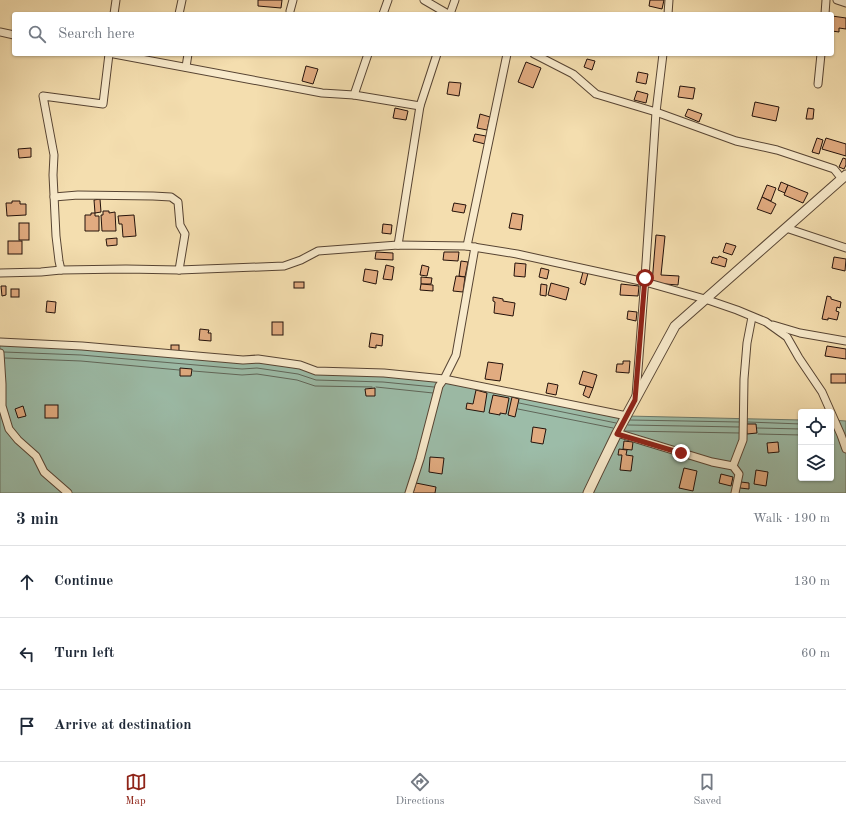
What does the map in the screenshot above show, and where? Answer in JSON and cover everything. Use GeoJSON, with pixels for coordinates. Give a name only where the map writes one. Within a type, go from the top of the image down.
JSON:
{"type":"FeatureCollection","features":[{"type":"Feature","properties":{"kind":"street"},"geometry":{"type":"LineString","coordinates":[[114,12],[116,0]]}},
{"type":"Feature","properties":{"kind":"street"},"geometry":{"type":"LineString","coordinates":[[179,12],[182,0]]}},
{"type":"Feature","properties":{"kind":"street"},"geometry":{"type":"LineString","coordinates":[[290,11],[293,0]]}},
{"type":"Feature","properties":{"kind":"street"},"geometry":{"type":"LineString","coordinates":[[384,12],[388,0]]}},
{"type":"Feature","properties":{"kind":"street"},"geometry":{"type":"LineString","coordinates":[[424,0],[445,12]]}},
{"type":"Feature","properties":{"kind":"street"},"geometry":{"type":"LineString","coordinates":[[450,12],[455,0]]}},
{"type":"Feature","properties":{"kind":"street"},"geometry":{"type":"LineString","coordinates":[[668,12],[669,0]]}},
{"type":"Feature","properties":{"kind":"street"},"geometry":{"type":"LineString","coordinates":[[825,12],[826,0]]}},
{"type":"Feature","properties":{"kind":"street"},"geometry":{"type":"LineString","coordinates":[[837,0],[846,2]]}},
{"type":"Feature","properties":{"kind":"street"},"geometry":{"type":"LineString","coordinates":[[0,32],[12,35]]}},
{"type":"Feature","properties":{"kind":"street"},"geometry":{"type":"LineString","coordinates":[[61,270],[56,236],[53,175],[54,155],[43,96],[103,104],[109,56]]}},
{"type":"Feature","properties":{"kind":"street"},"geometry":{"type":"LineString","coordinates":[[125,56],[322,92],[354,95],[420,106]]}},
{"type":"Feature","properties":{"kind":"street"},"geometry":{"type":"LineString","coordinates":[[186,67],[188,56]]}},
{"type":"Feature","properties":{"kind":"street"},"geometry":{"type":"LineString","coordinates":[[354,95],[367,56]]}},
{"type":"Feature","properties":{"kind":"street"},"geometry":{"type":"LineString","coordinates":[[398,245],[420,106],[436,56]]}},
{"type":"Feature","properties":{"kind":"street"},"geometry":{"type":"LineString","coordinates":[[467,246],[507,56]]}},
{"type":"Feature","properties":{"kind":"street"},"geometry":{"type":"LineString","coordinates":[[538,56],[573,74],[596,94],[656,112],[736,140],[777,150],[834,169],[844,177],[675,326],[617,434],[588,493]]}},
{"type":"Feature","properties":{"kind":"street"},"geometry":{"type":"LineString","coordinates":[[635,400],[656,112],[663,56]]}},
{"type":"Feature","properties":{"kind":"street"},"geometry":{"type":"LineString","coordinates":[[818,84],[821,56]]}},
{"type":"Feature","properties":{"kind":"street"},"geometry":{"type":"LineString","coordinates":[[54,197],[78,195],[153,196],[171,198],[178,202],[180,226],[185,234],[179,270]]}},
{"type":"Feature","properties":{"kind":"street"},"geometry":{"type":"LineString","coordinates":[[786,228],[846,248]]}},
{"type":"Feature","properties":{"kind":"street"},"geometry":{"type":"LineString","coordinates":[[0,273],[61,270],[179,270],[284,266],[318,252],[398,245],[467,246],[517,254],[644,282],[705,300],[800,333],[846,341]]}},
{"type":"Feature","properties":{"kind":"street"},"geometry":{"type":"LineString","coordinates":[[409,493],[420,460],[439,386],[456,355],[475,247]]}},
{"type":"Feature","properties":{"kind":"street"},"geometry":{"type":"LineString","coordinates":[[733,466],[743,440],[744,379],[747,343],[752,317]]}},
{"type":"Feature","properties":{"kind":"street"},"geometry":{"type":"LineString","coordinates":[[766,322],[787,337],[822,392],[846,449]]}},
{"type":"Feature","properties":{"kind":"street"},"geometry":{"type":"LineString","coordinates":[[0,342],[82,346],[243,360],[258,359],[300,365],[316,371],[384,373],[444,379],[627,416]]}},
{"type":"Feature","properties":{"kind":"street"},"geometry":{"type":"LineString","coordinates":[[0,353],[2,406],[9,429],[18,440],[36,456],[44,472],[68,493]]}},
{"type":"Feature","properties":{"kind":"street"},"geometry":{"type":"LineString","coordinates":[[617,434],[712,462],[733,466],[739,474],[735,493]]}},
{"type":"Feature","properties":{"kind":"water"},"geometry":{"type":"Polygon","coordinates":[[[0,342],[243,360],[316,371],[444,379],[627,416],[798,420],[798,481],[834,481],[834,420],[846,421],[846,493],[0,493],[0,342]]]}},
{"type":"Feature","properties":{"kind":"building"},"geometry":{"type":"Polygon","coordinates":[[[258,0],[282,0],[281,8],[258,6],[258,0]]]}},
{"type":"Feature","properties":{"kind":"building"},"geometry":{"type":"Polygon","coordinates":[[[650,0],[664,0],[662,9],[649,6],[650,0]]]}},
{"type":"Feature","properties":{"kind":"building"},"geometry":{"type":"Polygon","coordinates":[[[834,16],[846,18],[846,29],[839,28],[839,32],[834,31],[834,16]]]}},
{"type":"Feature","properties":{"kind":"building"},"geometry":{"type":"Polygon","coordinates":[[[587,59],[595,61],[592,70],[584,67],[587,59]]]}},
{"type":"Feature","properties":{"kind":"building"},"geometry":{"type":"Polygon","coordinates":[[[526,62],[541,68],[533,88],[518,82],[526,62]]]}},
{"type":"Feature","properties":{"kind":"building"},"geometry":{"type":"Polygon","coordinates":[[[306,66],[318,69],[313,84],[302,81],[306,66]]]}},
{"type":"Feature","properties":{"kind":"building"},"geometry":{"type":"Polygon","coordinates":[[[638,72],[648,74],[646,84],[636,82],[638,72]]]}},
{"type":"Feature","properties":{"kind":"building"},"geometry":{"type":"Polygon","coordinates":[[[449,82],[461,83],[459,96],[447,94],[449,82]]]}},
{"type":"Feature","properties":{"kind":"building"},"geometry":{"type":"Polygon","coordinates":[[[680,86],[695,88],[693,99],[678,97],[680,86]]]}},
{"type":"Feature","properties":{"kind":"building"},"geometry":{"type":"Polygon","coordinates":[[[637,91],[648,94],[646,103],[634,100],[637,91]]]}},
{"type":"Feature","properties":{"kind":"building"},"geometry":{"type":"Polygon","coordinates":[[[755,102],[779,107],[776,121],[752,116],[755,102]]]}},
{"type":"Feature","properties":{"kind":"building"},"geometry":{"type":"Polygon","coordinates":[[[395,108],[408,111],[406,120],[393,118],[395,108]]]}},
{"type":"Feature","properties":{"kind":"building"},"geometry":{"type":"Polygon","coordinates":[[[808,108],[814,109],[813,119],[806,119],[808,108]]]}},
{"type":"Feature","properties":{"kind":"building"},"geometry":{"type":"Polygon","coordinates":[[[688,109],[702,114],[699,122],[685,116],[688,109]]]}},
{"type":"Feature","properties":{"kind":"building"},"geometry":{"type":"Polygon","coordinates":[[[480,114],[490,117],[487,130],[477,128],[480,114]]]}},
{"type":"Feature","properties":{"kind":"building"},"geometry":{"type":"Polygon","coordinates":[[[475,134],[486,136],[485,144],[473,141],[475,134]]]}},
{"type":"Feature","properties":{"kind":"building"},"geometry":{"type":"Polygon","coordinates":[[[817,138],[823,140],[819,154],[812,152],[817,138]]]}},
{"type":"Feature","properties":{"kind":"building"},"geometry":{"type":"Polygon","coordinates":[[[826,138],[846,144],[846,156],[822,149],[826,138]]]}},
{"type":"Feature","properties":{"kind":"building"},"geometry":{"type":"Polygon","coordinates":[[[31,148],[31,157],[19,158],[18,149],[31,148]]]}},
{"type":"Feature","properties":{"kind":"building"},"geometry":{"type":"Polygon","coordinates":[[[843,158],[846,159],[844,169],[839,167],[843,158]]]}},
{"type":"Feature","properties":{"kind":"building"},"geometry":{"type":"Polygon","coordinates":[[[781,182],[788,185],[785,193],[778,190],[781,182]]]}},
{"type":"Feature","properties":{"kind":"building"},"geometry":{"type":"Polygon","coordinates":[[[767,185],[776,188],[771,201],[762,197],[767,185]]]}},
{"type":"Feature","properties":{"kind":"building"},"geometry":{"type":"Polygon","coordinates":[[[788,185],[808,193],[803,203],[784,195],[788,185]]]}},
{"type":"Feature","properties":{"kind":"building"},"geometry":{"type":"Polygon","coordinates":[[[762,197],[776,204],[771,214],[757,209],[762,197]]]}},
{"type":"Feature","properties":{"kind":"building"},"geometry":{"type":"Polygon","coordinates":[[[100,199],[101,212],[95,213],[94,200],[100,199]]]}},
{"type":"Feature","properties":{"kind":"building"},"geometry":{"type":"Polygon","coordinates":[[[12,201],[20,201],[20,204],[26,204],[26,215],[7,216],[6,203],[12,203],[12,201]]]}},
{"type":"Feature","properties":{"kind":"building"},"geometry":{"type":"Polygon","coordinates":[[[454,203],[466,205],[464,213],[452,211],[454,203]]]}},
{"type":"Feature","properties":{"kind":"building"},"geometry":{"type":"Polygon","coordinates":[[[103,211],[109,211],[109,213],[115,212],[116,231],[102,231],[101,215],[103,215],[103,211]]]}},
{"type":"Feature","properties":{"kind":"building"},"geometry":{"type":"Polygon","coordinates":[[[91,213],[95,213],[95,216],[99,216],[99,231],[85,231],[85,215],[91,215],[91,213]]]}},
{"type":"Feature","properties":{"kind":"building"},"geometry":{"type":"Polygon","coordinates":[[[512,213],[523,215],[521,230],[509,228],[512,213]]]}},
{"type":"Feature","properties":{"kind":"building"},"geometry":{"type":"Polygon","coordinates":[[[134,215],[136,236],[123,237],[122,224],[119,224],[118,216],[134,215]]]}},
{"type":"Feature","properties":{"kind":"building"},"geometry":{"type":"Polygon","coordinates":[[[19,223],[29,223],[29,240],[19,240],[19,223]]]}},
{"type":"Feature","properties":{"kind":"building"},"geometry":{"type":"Polygon","coordinates":[[[383,224],[392,225],[391,234],[382,233],[383,224]]]}},
{"type":"Feature","properties":{"kind":"building"},"geometry":{"type":"Polygon","coordinates":[[[656,235],[665,236],[661,275],[679,276],[678,285],[652,283],[656,235]]]}},
{"type":"Feature","properties":{"kind":"building"},"geometry":{"type":"Polygon","coordinates":[[[117,238],[117,245],[107,246],[106,239],[117,238]]]}},
{"type":"Feature","properties":{"kind":"building"},"geometry":{"type":"Polygon","coordinates":[[[8,241],[22,241],[22,254],[8,254],[8,241]]]}},
{"type":"Feature","properties":{"kind":"building"},"geometry":{"type":"Polygon","coordinates":[[[726,243],[736,246],[732,255],[723,252],[726,243]]]}},
{"type":"Feature","properties":{"kind":"building"},"geometry":{"type":"Polygon","coordinates":[[[376,252],[393,253],[393,260],[375,259],[376,252]]]}},
{"type":"Feature","properties":{"kind":"building"},"geometry":{"type":"Polygon","coordinates":[[[444,252],[459,252],[458,261],[443,260],[444,252]]]}},
{"type":"Feature","properties":{"kind":"building"},"geometry":{"type":"Polygon","coordinates":[[[719,256],[727,259],[725,267],[711,263],[713,257],[718,258],[719,256]]]}},
{"type":"Feature","properties":{"kind":"building"},"geometry":{"type":"Polygon","coordinates":[[[834,257],[846,259],[845,271],[832,268],[834,257]]]}},
{"type":"Feature","properties":{"kind":"building"},"geometry":{"type":"Polygon","coordinates":[[[461,261],[468,262],[465,277],[459,276],[461,261]]]}},
{"type":"Feature","properties":{"kind":"building"},"geometry":{"type":"Polygon","coordinates":[[[515,263],[526,264],[525,277],[514,276],[515,263]]]}},
{"type":"Feature","properties":{"kind":"building"},"geometry":{"type":"Polygon","coordinates":[[[386,265],[394,267],[392,280],[383,279],[386,265]]]}},
{"type":"Feature","properties":{"kind":"building"},"geometry":{"type":"Polygon","coordinates":[[[422,265],[429,267],[427,276],[420,275],[422,265]]]}},
{"type":"Feature","properties":{"kind":"building"},"geometry":{"type":"Polygon","coordinates":[[[541,268],[549,270],[547,279],[539,277],[541,268]]]}},
{"type":"Feature","properties":{"kind":"building"},"geometry":{"type":"Polygon","coordinates":[[[365,269],[378,271],[376,284],[363,281],[365,269]]]}},
{"type":"Feature","properties":{"kind":"building"},"geometry":{"type":"Polygon","coordinates":[[[583,272],[588,273],[585,285],[580,283],[583,272]]]}},
{"type":"Feature","properties":{"kind":"building"},"geometry":{"type":"Polygon","coordinates":[[[456,276],[465,277],[463,292],[453,291],[456,276]]]}},
{"type":"Feature","properties":{"kind":"building"},"geometry":{"type":"Polygon","coordinates":[[[421,277],[432,278],[431,284],[421,284],[421,277]]]}},
{"type":"Feature","properties":{"kind":"building"},"geometry":{"type":"Polygon","coordinates":[[[294,282],[304,282],[304,288],[294,288],[294,282]]]}},
{"type":"Feature","properties":{"kind":"building"},"geometry":{"type":"Polygon","coordinates":[[[551,283],[569,288],[566,300],[548,295],[551,283]]]}},
{"type":"Feature","properties":{"kind":"building"},"geometry":{"type":"Polygon","coordinates":[[[421,284],[433,285],[433,291],[420,290],[421,284]]]}},
{"type":"Feature","properties":{"kind":"building"},"geometry":{"type":"Polygon","coordinates":[[[541,284],[547,285],[546,296],[540,295],[541,284]]]}},
{"type":"Feature","properties":{"kind":"building"},"geometry":{"type":"Polygon","coordinates":[[[621,284],[639,286],[638,296],[620,295],[621,284]]]}},
{"type":"Feature","properties":{"kind":"building"},"geometry":{"type":"Polygon","coordinates":[[[1,286],[6,286],[6,295],[2,296],[1,286]]]}},
{"type":"Feature","properties":{"kind":"building"},"geometry":{"type":"Polygon","coordinates":[[[11,289],[19,289],[19,297],[11,297],[11,289]]]}},
{"type":"Feature","properties":{"kind":"building"},"geometry":{"type":"Polygon","coordinates":[[[827,296],[841,302],[840,308],[837,307],[836,311],[839,312],[837,320],[828,318],[828,320],[822,319],[827,296]]]}},
{"type":"Feature","properties":{"kind":"building"},"geometry":{"type":"Polygon","coordinates":[[[493,297],[503,299],[503,301],[515,303],[513,316],[494,313],[495,302],[493,301],[493,297]]]}},
{"type":"Feature","properties":{"kind":"building"},"geometry":{"type":"Polygon","coordinates":[[[47,301],[56,302],[55,313],[46,312],[47,301]]]}},
{"type":"Feature","properties":{"kind":"building"},"geometry":{"type":"Polygon","coordinates":[[[628,311],[637,312],[636,321],[627,319],[628,311]]]}},
{"type":"Feature","properties":{"kind":"building"},"geometry":{"type":"Polygon","coordinates":[[[272,322],[283,322],[283,335],[272,335],[272,322]]]}},
{"type":"Feature","properties":{"kind":"building"},"geometry":{"type":"Polygon","coordinates":[[[200,329],[209,330],[208,333],[211,333],[211,341],[199,340],[200,329]]]}},
{"type":"Feature","properties":{"kind":"building"},"geometry":{"type":"Polygon","coordinates":[[[371,333],[383,335],[382,346],[376,345],[376,348],[369,347],[371,333]]]}},
{"type":"Feature","properties":{"kind":"building"},"geometry":{"type":"Polygon","coordinates":[[[171,345],[179,345],[179,352],[171,352],[171,345]]]}},
{"type":"Feature","properties":{"kind":"building"},"geometry":{"type":"Polygon","coordinates":[[[827,346],[846,349],[846,359],[825,356],[827,346]]]}},
{"type":"Feature","properties":{"kind":"building"},"geometry":{"type":"Polygon","coordinates":[[[623,361],[630,361],[629,373],[616,372],[617,364],[623,364],[623,361]]]}},
{"type":"Feature","properties":{"kind":"building"},"geometry":{"type":"Polygon","coordinates":[[[488,362],[503,364],[500,381],[485,379],[488,362]]]}},
{"type":"Feature","properties":{"kind":"building"},"geometry":{"type":"Polygon","coordinates":[[[180,368],[192,369],[191,376],[180,376],[180,368]]]}},
{"type":"Feature","properties":{"kind":"building"},"geometry":{"type":"Polygon","coordinates":[[[583,371],[597,375],[593,388],[579,384],[583,371]]]}},
{"type":"Feature","properties":{"kind":"building"},"geometry":{"type":"Polygon","coordinates":[[[831,374],[846,374],[846,383],[831,383],[831,374]]]}},
{"type":"Feature","properties":{"kind":"building"},"geometry":{"type":"Polygon","coordinates":[[[548,383],[558,385],[556,395],[546,393],[548,383]]]}},
{"type":"Feature","properties":{"kind":"building"},"geometry":{"type":"Polygon","coordinates":[[[586,386],[593,388],[589,398],[583,395],[586,386]]]}},
{"type":"Feature","properties":{"kind":"building"},"geometry":{"type":"Polygon","coordinates":[[[375,388],[375,396],[366,396],[365,389],[375,388]]]}},
{"type":"Feature","properties":{"kind":"building"},"geometry":{"type":"Polygon","coordinates":[[[476,390],[487,393],[484,412],[466,409],[467,403],[473,404],[476,390]]]}},
{"type":"Feature","properties":{"kind":"building"},"geometry":{"type":"Polygon","coordinates":[[[493,395],[509,398],[506,414],[500,413],[500,415],[489,413],[493,395]]]}},
{"type":"Feature","properties":{"kind":"building"},"geometry":{"type":"Polygon","coordinates":[[[512,397],[519,399],[515,417],[508,415],[512,397]]]}},
{"type":"Feature","properties":{"kind":"building"},"geometry":{"type":"Polygon","coordinates":[[[45,405],[58,405],[58,418],[45,418],[45,405]]]}},
{"type":"Feature","properties":{"kind":"building"},"geometry":{"type":"Polygon","coordinates":[[[23,406],[26,416],[18,418],[15,409],[23,406]]]}},
{"type":"Feature","properties":{"kind":"building"},"geometry":{"type":"Polygon","coordinates":[[[746,424],[756,424],[757,433],[747,434],[746,424]]]}},
{"type":"Feature","properties":{"kind":"building"},"geometry":{"type":"Polygon","coordinates":[[[533,427],[546,429],[543,444],[531,442],[533,427]]]}},
{"type":"Feature","properties":{"kind":"building"},"geometry":{"type":"Polygon","coordinates":[[[624,441],[633,442],[632,450],[623,449],[624,441]]]}},
{"type":"Feature","properties":{"kind":"building"},"geometry":{"type":"Polygon","coordinates":[[[778,442],[779,452],[768,453],[767,443],[778,442]]]}},
{"type":"Feature","properties":{"kind":"building"},"geometry":{"type":"Polygon","coordinates":[[[619,449],[627,450],[626,455],[633,456],[631,471],[620,470],[622,455],[618,455],[619,449]]]}},
{"type":"Feature","properties":{"kind":"building"},"geometry":{"type":"Polygon","coordinates":[[[430,457],[444,458],[442,474],[429,472],[430,457]]]}},
{"type":"Feature","properties":{"kind":"building"},"geometry":{"type":"Polygon","coordinates":[[[684,468],[697,471],[693,491],[679,488],[684,468]]]}},
{"type":"Feature","properties":{"kind":"building"},"geometry":{"type":"Polygon","coordinates":[[[756,470],[768,472],[766,486],[754,484],[756,470]]]}},
{"type":"Feature","properties":{"kind":"building"},"geometry":{"type":"Polygon","coordinates":[[[721,474],[733,477],[731,486],[719,483],[721,474]]]}},
{"type":"Feature","properties":{"kind":"building"},"geometry":{"type":"Polygon","coordinates":[[[741,482],[749,483],[749,489],[740,488],[741,482]]]}},
{"type":"Feature","properties":{"kind":"building"},"geometry":{"type":"Polygon","coordinates":[[[416,483],[436,487],[435,493],[413,493],[416,483]]]}},
{"type":"Feature","properties":{"kind":"route"},"geometry":{"type":"LineString","coordinates":[[645,278],[635,400],[617,434],[681,453]]}}]}
